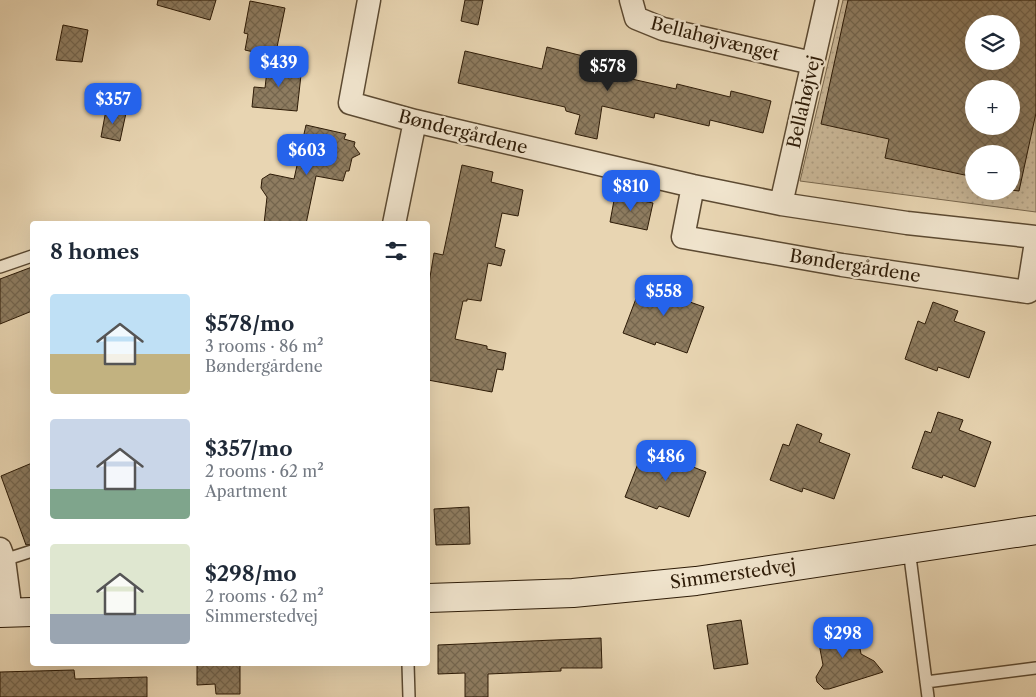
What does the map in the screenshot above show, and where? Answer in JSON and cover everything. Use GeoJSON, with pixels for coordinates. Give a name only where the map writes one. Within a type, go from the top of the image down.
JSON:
{"type":"FeatureCollection","features":[{"type":"Feature","properties":{"kind":"street","name":"Bøndergårdene"},"geometry":{"type":"LineString","coordinates":[[370,0],[350,103],[415,121],[693,186],[781,204],[907,223],[1036,237]]}},
{"type":"Feature","properties":{"kind":"street","name":"Bellahøjvænget"},"geometry":{"type":"LineString","coordinates":[[630,0],[636,18],[663,29],[812,63]]}},
{"type":"Feature","properties":{"kind":"street","name":"Bellahøjvej"},"geometry":{"type":"LineString","coordinates":[[781,204],[826,0]]}},
{"type":"Feature","properties":{"kind":"street"},"geometry":{"type":"LineString","coordinates":[[395,221],[415,121]]}},
{"type":"Feature","properties":{"kind":"street","name":"Bøndergårdene"},"geometry":{"type":"LineString","coordinates":[[693,186],[682,237],[842,265],[1028,292],[1036,242]]}},
{"type":"Feature","properties":{"kind":"street","name":"Simmerstedvej"},"geometry":{"type":"LineString","coordinates":[[430,598],[573,593],[696,581],[1036,530]]}},
{"type":"Feature","properties":{"kind":"street"},"geometry":{"type":"LineString","coordinates":[[2,555],[15,612]]}},
{"type":"Feature","properties":{"kind":"lane"},"geometry":{"type":"LineString","coordinates":[[0,267],[30,257]]}},
{"type":"Feature","properties":{"kind":"lane"},"geometry":{"type":"LineString","coordinates":[[909,548],[928,697]]}},
{"type":"Feature","properties":{"kind":"lane"},"geometry":{"type":"LineString","coordinates":[[2,555],[30,551]]}},
{"type":"Feature","properties":{"kind":"lane"},"geometry":{"type":"LineString","coordinates":[[408,666],[409,697]]}},
{"type":"Feature","properties":{"kind":"lane"},"geometry":{"type":"LineString","coordinates":[[926,682],[1036,668]]}},
{"type":"Feature","properties":{"kind":"shaded area"},"geometry":{"type":"Polygon","coordinates":[[[843,0],[1036,0],[1036,212],[800,181],[843,0]]]}},
{"type":"Feature","properties":{"kind":"building"},"geometry":{"type":"Polygon","coordinates":[[[158,0],[216,0],[210,20],[157,5],[158,0]]]}},
{"type":"Feature","properties":{"kind":"building"},"geometry":{"type":"Polygon","coordinates":[[[465,0],[483,0],[478,25],[461,21],[465,0]]]}},
{"type":"Feature","properties":{"kind":"building"},"geometry":{"type":"Polygon","coordinates":[[[848,0],[1036,0],[1036,113],[1020,186],[1020,145],[965,145],[965,175],[885,158],[889,139],[821,124],[848,0]]]}},
{"type":"Feature","properties":{"kind":"building"},"geometry":{"type":"Polygon","coordinates":[[[250,1],[285,8],[275,57],[245,50],[248,34],[244,33],[250,1]]]}},
{"type":"Feature","properties":{"kind":"building"},"geometry":{"type":"Polygon","coordinates":[[[63,25],[88,30],[82,62],[56,60],[63,25]]]}},
{"type":"Feature","properties":{"kind":"building"},"geometry":{"type":"Polygon","coordinates":[[[547,47],[603,61],[601,72],[676,89],[677,84],[730,97],[731,91],[771,101],[763,133],[710,120],[709,126],[655,113],[654,118],[602,106],[597,139],[575,134],[580,115],[566,111],[565,107],[458,83],[465,51],[542,69],[547,47]]]}},
{"type":"Feature","properties":{"kind":"building"},"geometry":{"type":"Polygon","coordinates":[[[268,62],[302,66],[297,111],[252,107],[254,87],[265,88],[268,62]]]}},
{"type":"Feature","properties":{"kind":"building"},"geometry":{"type":"Polygon","coordinates":[[[106,110],[126,113],[120,141],[101,137],[106,110]]]}},
{"type":"Feature","properties":{"kind":"building"},"geometry":{"type":"Polygon","coordinates":[[[306,125],[346,134],[344,139],[355,142],[354,146],[360,154],[352,158],[349,171],[346,171],[343,181],[316,176],[307,221],[264,221],[267,197],[261,188],[262,179],[270,174],[294,179],[306,125]]]}},
{"type":"Feature","properties":{"kind":"building"},"geometry":{"type":"Polygon","coordinates":[[[462,165],[493,172],[491,182],[523,190],[518,216],[502,213],[495,247],[505,250],[501,266],[488,263],[481,301],[467,299],[467,301],[463,301],[455,339],[487,346],[487,349],[506,353],[503,370],[497,369],[492,392],[430,380],[430,277],[434,253],[443,255],[462,165]]]}},
{"type":"Feature","properties":{"kind":"building"},"geometry":{"type":"Polygon","coordinates":[[[615,195],[653,203],[647,230],[610,222],[615,195]]]}},
{"type":"Feature","properties":{"kind":"building"},"geometry":{"type":"Polygon","coordinates":[[[30,268],[30,312],[0,324],[0,279],[30,268]]]}},
{"type":"Feature","properties":{"kind":"building"},"geometry":{"type":"Polygon","coordinates":[[[651,277],[677,286],[673,296],[704,307],[687,353],[656,342],[655,345],[623,333],[637,296],[643,298],[651,277]]]}},
{"type":"Feature","properties":{"kind":"building"},"geometry":{"type":"Polygon","coordinates":[[[933,302],[958,311],[954,321],[985,332],[969,378],[938,367],[937,371],[905,359],[918,321],[925,324],[933,302]]]}},
{"type":"Feature","properties":{"kind":"building"},"geometry":{"type":"Polygon","coordinates":[[[938,412],[963,420],[959,430],[991,442],[975,487],[943,475],[942,478],[912,468],[925,431],[931,433],[938,412]]]}},
{"type":"Feature","properties":{"kind":"building"},"geometry":{"type":"Polygon","coordinates":[[[797,424],[822,434],[819,442],[850,454],[834,499],[803,488],[802,492],[770,480],[783,444],[789,446],[797,424]]]}},
{"type":"Feature","properties":{"kind":"building"},"geometry":{"type":"Polygon","coordinates":[[[653,442],[678,451],[675,460],[706,472],[689,517],[659,506],[657,509],[625,497],[639,461],[645,463],[653,442]]]}},
{"type":"Feature","properties":{"kind":"building"},"geometry":{"type":"Polygon","coordinates":[[[30,464],[30,544],[26,545],[1,476],[30,464]]]}},
{"type":"Feature","properties":{"kind":"building"},"geometry":{"type":"Polygon","coordinates":[[[469,507],[470,544],[436,545],[434,509],[469,507]]]}},
{"type":"Feature","properties":{"kind":"building"},"geometry":{"type":"Polygon","coordinates":[[[741,620],[748,664],[714,669],[707,625],[741,620]]]}},
{"type":"Feature","properties":{"kind":"building"},"geometry":{"type":"Polygon","coordinates":[[[856,626],[861,654],[874,661],[883,672],[824,689],[817,682],[816,677],[823,665],[817,633],[856,626]]]}},
{"type":"Feature","properties":{"kind":"building"},"geometry":{"type":"Polygon","coordinates":[[[601,638],[602,668],[561,668],[561,671],[488,674],[488,697],[465,697],[465,673],[438,674],[438,645],[601,638]]]}},
{"type":"Feature","properties":{"kind":"building"},"geometry":{"type":"Polygon","coordinates":[[[197,666],[240,666],[240,694],[216,694],[215,684],[197,685],[197,666]]]}},
{"type":"Feature","properties":{"kind":"building"},"geometry":{"type":"Polygon","coordinates":[[[74,670],[75,679],[147,677],[147,697],[0,697],[0,672],[74,670]]]}}]}
